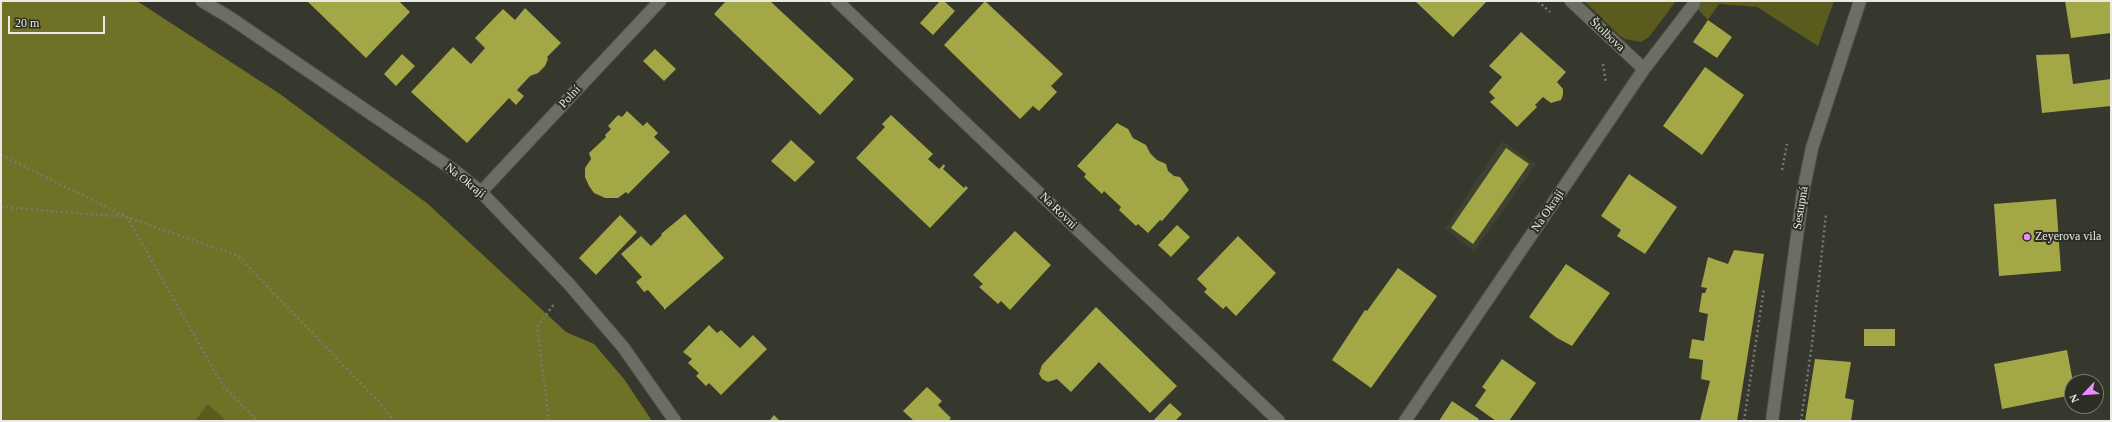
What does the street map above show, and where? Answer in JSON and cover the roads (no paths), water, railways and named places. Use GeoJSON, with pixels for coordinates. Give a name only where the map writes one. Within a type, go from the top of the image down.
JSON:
{"type":"FeatureCollection","features":[{"type":"Feature","properties":{"kind":"street","name":"Na Okraji"},"geometry":{"type":"LineString","coordinates":[[202,1],[229,17],[455,171],[481,192],[568,284],[623,347],[675,421]]}},
{"type":"Feature","properties":{"kind":"street","name":"Polní"},"geometry":{"type":"LineString","coordinates":[[481,192],[660,1]]}},
{"type":"Feature","properties":{"kind":"street","name":"Na Rovni"},"geometry":{"type":"LineString","coordinates":[[837,1],[1279,421]]}},
{"type":"Feature","properties":{"kind":"street","name":"Štolbova"},"geometry":{"type":"LineString","coordinates":[[1571,1],[1644,69]]}},
{"type":"Feature","properties":{"kind":"street","name":"Sestupná"},"geometry":{"type":"LineString","coordinates":[[1772,421],[1803,192],[1812,148],[1860,1]]}},
{"type":"Feature","properties":{"kind":"street","name":"Na Okraji"},"geometry":{"type":"LineString","coordinates":[[1405,421],[1644,69],[1694,4]]}},
{"type":"Feature","properties":{"kind":"place","name":"Zeyerova vila"},"geometry":{"type":"Point","coordinates":[2027,237]}}]}
